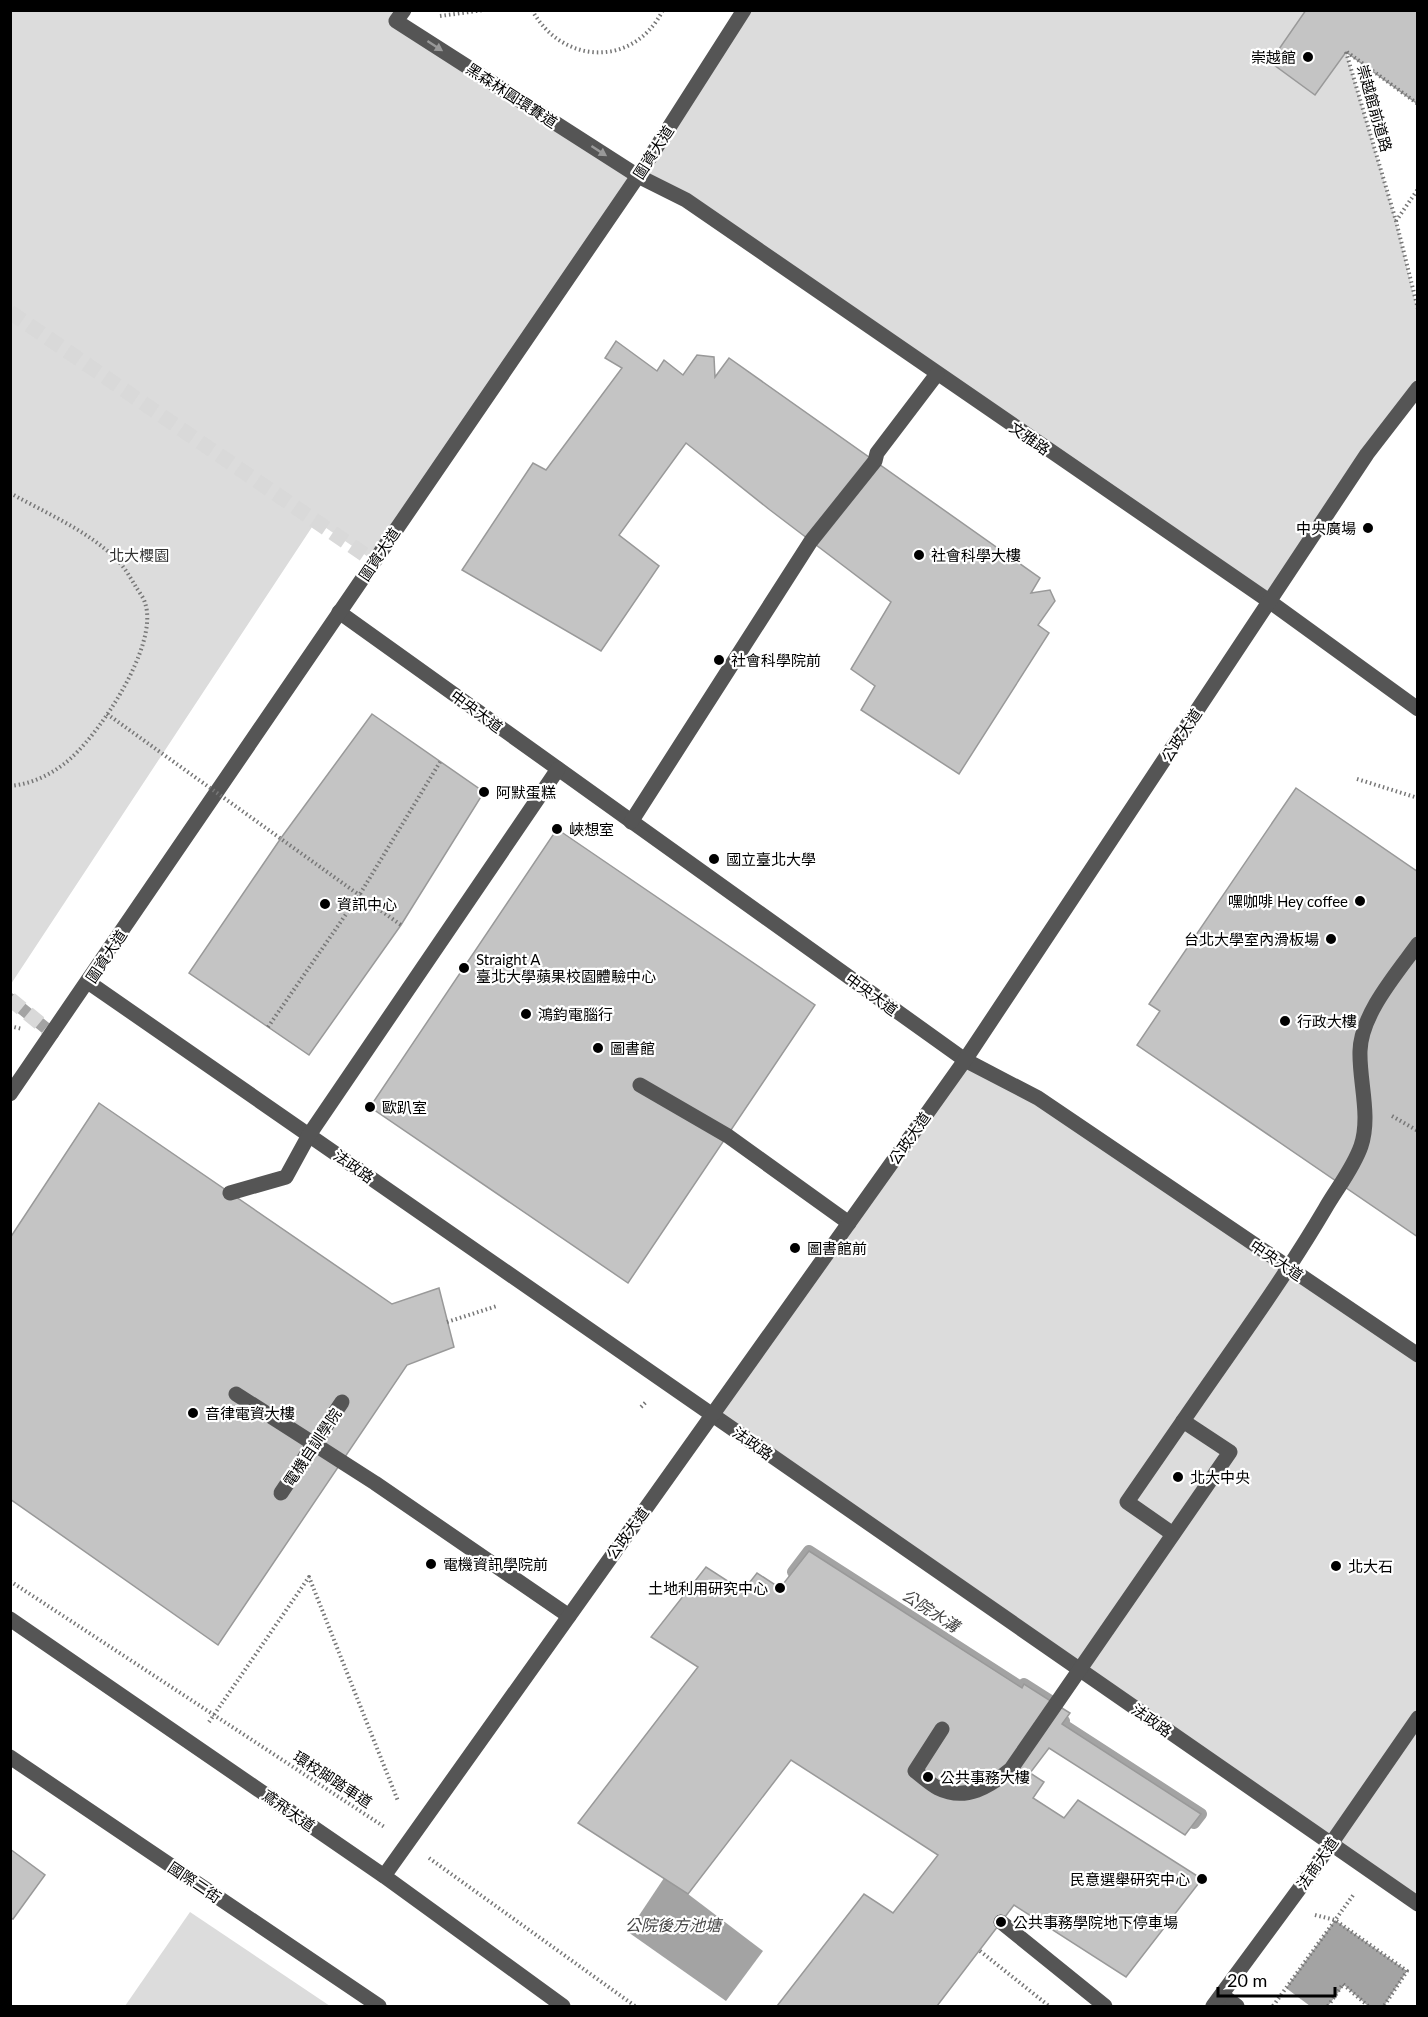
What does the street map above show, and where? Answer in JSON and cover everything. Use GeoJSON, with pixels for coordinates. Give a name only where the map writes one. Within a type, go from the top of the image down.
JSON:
{"type":"FeatureCollection","features":[{"type":"Feature","properties":{"kind":"street","name":"黑森林圓環賽道"},"geometry":{"type":"LineString","coordinates":[[404,10],[396,21],[638,176]]}},
{"type":"Feature","properties":{"kind":"street","name":"圖資大道"},"geometry":{"type":"LineString","coordinates":[[10,1094],[638,176],[744,10]]}},
{"type":"Feature","properties":{"kind":"street","name":"文雅路"},"geometry":{"type":"LineString","coordinates":[[638,176],[686,200],[1269,601],[1418,709]]}},
{"type":"Feature","properties":{"kind":"street"},"geometry":{"type":"LineString","coordinates":[[631,822],[811,542],[875,461],[878,453],[937,374]]}},
{"type":"Feature","properties":{"kind":"street","name":"公政大道"},"geometry":{"type":"LineString","coordinates":[[384,1876],[964,1060],[1366,454],[1418,388]]}},
{"type":"Feature","properties":{"kind":"street","name":"中央大道"},"geometry":{"type":"LineString","coordinates":[[339,612],[964,1060],[1038,1098],[1418,1355]]}},
{"type":"Feature","properties":{"kind":"street"},"geometry":{"type":"LineString","coordinates":[[230,1193],[286,1177],[309,1135],[558,769]]}},
{"type":"Feature","properties":{"kind":"street"},"geometry":{"type":"LineString","coordinates":[[1173,1534],[1127,1502],[1289,1268],[1349,1171],[1361,1145],[1365,1126],[1360,1049],[1365,1029],[1376,1004],[1418,944]]}},
{"type":"Feature","properties":{"kind":"street","name":"法政路"},"geometry":{"type":"LineString","coordinates":[[88,982],[1418,1904]]}},
{"type":"Feature","properties":{"kind":"street"},"geometry":{"type":"LineString","coordinates":[[640,1085],[728,1136],[849,1222]]}},
{"type":"Feature","properties":{"kind":"street"},"geometry":{"type":"LineString","coordinates":[[236,1394],[375,1483],[569,1616]]}},
{"type":"Feature","properties":{"kind":"street","name":"電機自訓學院"},"geometry":{"type":"LineString","coordinates":[[281,1493],[342,1402]]}},
{"type":"Feature","properties":{"kind":"street"},"geometry":{"type":"LineString","coordinates":[[942,1729],[915,1771],[939,1789],[965,1795],[991,1785],[1011,1769],[1230,1452],[1183,1421]]}},
{"type":"Feature","properties":{"kind":"street","name":"鳶飛大道"},"geometry":{"type":"LineString","coordinates":[[10,1619],[384,1876],[563,2007]]}},
{"type":"Feature","properties":{"kind":"street","name":"法商大道"},"geometry":{"type":"LineString","coordinates":[[1218,2001],[1418,1718]]}},
{"type":"Feature","properties":{"kind":"street","name":"國際二街"},"geometry":{"type":"LineString","coordinates":[[10,1757],[379,2007]]}},
{"type":"Feature","properties":{"kind":"street"},"geometry":{"type":"LineString","coordinates":[[1001,1922],[1105,2007]]}},
{"type":"Feature","properties":{"kind":"street"},"geometry":{"type":"LineString","coordinates":[[1218,2001],[1237,2007]]}},
{"type":"Feature","properties":{"kind":"path"},"geometry":{"type":"LineString","coordinates":[[532,10],[540,25],[558,42],[581,52],[604,53],[628,47],[648,33],[663,10]]}},
{"type":"Feature","properties":{"kind":"path","name":"崇越館前道路"},"geometry":{"type":"LineString","coordinates":[[1418,104],[1346,52],[1396,221],[1418,309]]}},
{"type":"Feature","properties":{"kind":"path"},"geometry":{"type":"LineString","coordinates":[[1396,221],[1418,189]]}},
{"type":"Feature","properties":{"kind":"path"},"geometry":{"type":"LineString","coordinates":[[10,493],[95,541],[108,552],[127,572],[145,603],[148,622],[141,654],[125,685],[81,750],[64,765],[46,776],[26,784],[10,786]]}},
{"type":"Feature","properties":{"kind":"path"},"geometry":{"type":"LineString","coordinates":[[106,714],[401,925]]}},
{"type":"Feature","properties":{"kind":"path"},"geometry":{"type":"LineString","coordinates":[[268,1027],[360,894],[440,762]]}},
{"type":"Feature","properties":{"kind":"path"},"geometry":{"type":"LineString","coordinates":[[1357,779],[1418,798]]}},
{"type":"Feature","properties":{"kind":"path"},"geometry":{"type":"LineString","coordinates":[[447,1323],[497,1306]]}},
{"type":"Feature","properties":{"kind":"path"},"geometry":{"type":"LineString","coordinates":[[196,1746],[214,1715],[309,1577],[398,1801]]}},
{"type":"Feature","properties":{"kind":"path","name":"環校脚踏車道"},"geometry":{"type":"LineString","coordinates":[[10,1581],[408,1842],[635,2007]]}},
{"type":"Feature","properties":{"kind":"path"},"geometry":{"type":"LineString","coordinates":[[1273,2007],[1370,1871]]}},
{"type":"Feature","properties":{"kind":"path"},"geometry":{"type":"LineString","coordinates":[[1286,1907],[1335,1920],[1407,1971],[1384,2007]]}},
{"type":"Feature","properties":{"kind":"path"},"geometry":{"type":"LineString","coordinates":[[980,1951],[1049,2007]]}},
{"type":"Feature","properties":{"kind":"path"},"geometry":{"type":"LineString","coordinates":[[1328,2007],[1343,1984],[1368,2007]]}},
{"type":"Feature","properties":{"kind":"green space","name":"北大櫻園"},"geometry":{"type":"Polygon","coordinates":[[[11,11],[404,11],[397,21],[637,176],[744,11],[1306,11],[1270,62],[1315,95],[1346,52],[1396,221],[1417,309],[1417,388],[1269,601],[638,176],[374,561],[316,521],[11,984],[11,11]]]}},
{"type":"Feature","properties":{"kind":"green space"},"geometry":{"type":"Polygon","coordinates":[[[965,1060],[1038,1098],[1417,1355],[1417,1904],[712,1414],[965,1060]]]}},
{"type":"Feature","properties":{"kind":"green space"},"geometry":{"type":"Polygon","coordinates":[[[190,1912],[330,2006],[125,2006],[190,1912]]]}},
{"type":"Feature","properties":{"kind":"water","name":"公院後方池塘"},"geometry":{"type":"Polygon","coordinates":[[[664,1878],[763,1951],[726,2001],[628,1932],[664,1878]]]}},
{"type":"Feature","properties":{"kind":"water"},"geometry":{"type":"Polygon","coordinates":[[[1335,1920],[1407,1971],[1384,2006],[1368,2006],[1344,1985],[1328,2006],[1310,2006],[1286,1988],[1335,1920]]]}},
{"type":"Feature","properties":{"kind":"building","name":"崇越館"},"geometry":{"type":"Polygon","coordinates":[[[1306,10],[1418,10],[1418,104],[1346,52],[1315,95],[1270,62],[1306,10]]]}},
{"type":"Feature","properties":{"kind":"building","name":"社會科學大樓"},"geometry":{"type":"Polygon","coordinates":[[[616,341],[657,371],[664,360],[683,375],[697,355],[714,357],[715,377],[729,358],[1040,578],[1031,593],[1050,590],[1055,601],[1038,625],[1049,633],[959,774],[861,710],[875,686],[851,669],[891,602],[686,443],[619,535],[659,566],[601,651],[462,570],[533,463],[546,470],[622,368],[605,358],[616,341]]]}},
{"type":"Feature","properties":{"kind":"building","name":"資訊中心"},"geometry":{"type":"Polygon","coordinates":[[[372,714],[484,792],[401,925],[309,1055],[189,973],[281,838],[372,714]]]}},
{"type":"Feature","properties":{"kind":"building","name":"行政大樓"},"geometry":{"type":"Polygon","coordinates":[[[1296,788],[1418,872],[1418,1237],[1137,1045],[1160,1011],[1149,1004],[1296,788]]]}},
{"type":"Feature","properties":{"kind":"building","name":"圖書館"},"geometry":{"type":"Polygon","coordinates":[[[557,829],[815,1005],[628,1283],[370,1107],[557,829]]]}},
{"type":"Feature","properties":{"kind":"building","name":"音律電資大樓"},"geometry":{"type":"Polygon","coordinates":[[[99,1103],[392,1304],[439,1288],[454,1347],[407,1365],[218,1645],[10,1499],[10,1238],[99,1103]]]}},
{"type":"Feature","properties":{"kind":"building","name":"公共事務大樓"},"geometry":{"type":"Polygon","coordinates":[[[809,1551],[1022,1688],[1024,1684],[1070,1713],[1062,1724],[1201,1814],[1185,1835],[1049,1748],[1030,1773],[1044,1782],[1033,1798],[1064,1818],[1078,1800],[1202,1879],[1126,1977],[1014,1905],[937,2006],[777,2006],[864,1894],[893,1913],[938,1855],[791,1760],[688,1894],[578,1823],[698,1667],[651,1637],[706,1567],[743,1591],[757,1573],[780,1588],[809,1551]]]}},
{"type":"Feature","properties":{"kind":"building"},"geometry":{"type":"Polygon","coordinates":[[[10,1849],[45,1875],[13,1919],[10,1918],[10,1849]]]}},
{"type":"Feature","properties":{"kind":"waterway"},"geometry":{"type":"LineString","coordinates":[[10,999],[53,1034]]}},
{"type":"Feature","properties":{"kind":"waterway","name":"公院水溝"},"geometry":{"type":"LineString","coordinates":[[793,1572],[809,1551],[1022,1688],[1024,1684],[1057,1705],[1059,1699]]}},
{"type":"Feature","properties":{"kind":"waterway","name":"公院水溝"},"geometry":{"type":"LineString","coordinates":[[1064,1721],[1062,1724],[1201,1814],[1194,1823]]}},
{"type":"Feature","properties":{"kind":"tunnel"},"geometry":{"type":"LineString","coordinates":[[10,312],[374,561]]}},
{"type":"Feature","properties":{"kind":"tunnel"},"geometry":{"type":"LineString","coordinates":[[10,999],[53,1034]]}},
{"type":"Feature","properties":{"kind":"place","name":"崇越館"},"geometry":{"type":"Point","coordinates":[1308,57]}},
{"type":"Feature","properties":{"kind":"place","name":"中央廣場"},"geometry":{"type":"Point","coordinates":[1368,528]}},
{"type":"Feature","properties":{"kind":"place","name":"社會科學大樓"},"geometry":{"type":"Point","coordinates":[919,555]}},
{"type":"Feature","properties":{"kind":"place","name":"社會科學院前"},"geometry":{"type":"Point","coordinates":[719,660]}},
{"type":"Feature","properties":{"kind":"place","name":"阿默蛋糕"},"geometry":{"type":"Point","coordinates":[484,792]}},
{"type":"Feature","properties":{"kind":"place","name":"峽想室"},"geometry":{"type":"Point","coordinates":[557,829]}},
{"type":"Feature","properties":{"kind":"place","name":"國立臺北大學"},"geometry":{"type":"Point","coordinates":[714,859]}},
{"type":"Feature","properties":{"kind":"place","name":"嘿咖啡 Hey coffee"},"geometry":{"type":"Point","coordinates":[1360,901]}},
{"type":"Feature","properties":{"kind":"place","name":"資訊中心"},"geometry":{"type":"Point","coordinates":[325,904]}},
{"type":"Feature","properties":{"kind":"place","name":"台北大學室內滑板場"},"geometry":{"type":"Point","coordinates":[1331,939]}},
{"type":"Feature","properties":{"kind":"place","name":"Straight A 臺北大學蘋果校園體驗中心"},"geometry":{"type":"Point","coordinates":[464,968]}},
{"type":"Feature","properties":{"kind":"place","name":"鴻鈞電腦行"},"geometry":{"type":"Point","coordinates":[526,1014]}},
{"type":"Feature","properties":{"kind":"place","name":"行政大樓"},"geometry":{"type":"Point","coordinates":[1285,1021]}},
{"type":"Feature","properties":{"kind":"place","name":"圖書館"},"geometry":{"type":"Point","coordinates":[598,1048]}},
{"type":"Feature","properties":{"kind":"place","name":"歐趴室"},"geometry":{"type":"Point","coordinates":[370,1107]}},
{"type":"Feature","properties":{"kind":"place","name":"圖書館前"},"geometry":{"type":"Point","coordinates":[795,1248]}},
{"type":"Feature","properties":{"kind":"place","name":"音律電資大樓"},"geometry":{"type":"Point","coordinates":[193,1413]}},
{"type":"Feature","properties":{"kind":"place","name":"北大中央"},"geometry":{"type":"Point","coordinates":[1178,1477]}},
{"type":"Feature","properties":{"kind":"place","name":"電機資訊學院前"},"geometry":{"type":"Point","coordinates":[431,1564]}},
{"type":"Feature","properties":{"kind":"place","name":"北大石"},"geometry":{"type":"Point","coordinates":[1336,1566]}},
{"type":"Feature","properties":{"kind":"place","name":"土地利用研究中心"},"geometry":{"type":"Point","coordinates":[780,1588]}},
{"type":"Feature","properties":{"kind":"place","name":"公共事務大樓"},"geometry":{"type":"Point","coordinates":[928,1777]}},
{"type":"Feature","properties":{"kind":"place","name":"民意選舉研究中心"},"geometry":{"type":"Point","coordinates":[1202,1879]}},
{"type":"Feature","properties":{"kind":"place","name":"公共事務學院地下停車場"},"geometry":{"type":"Point","coordinates":[1001,1922]}}]}
